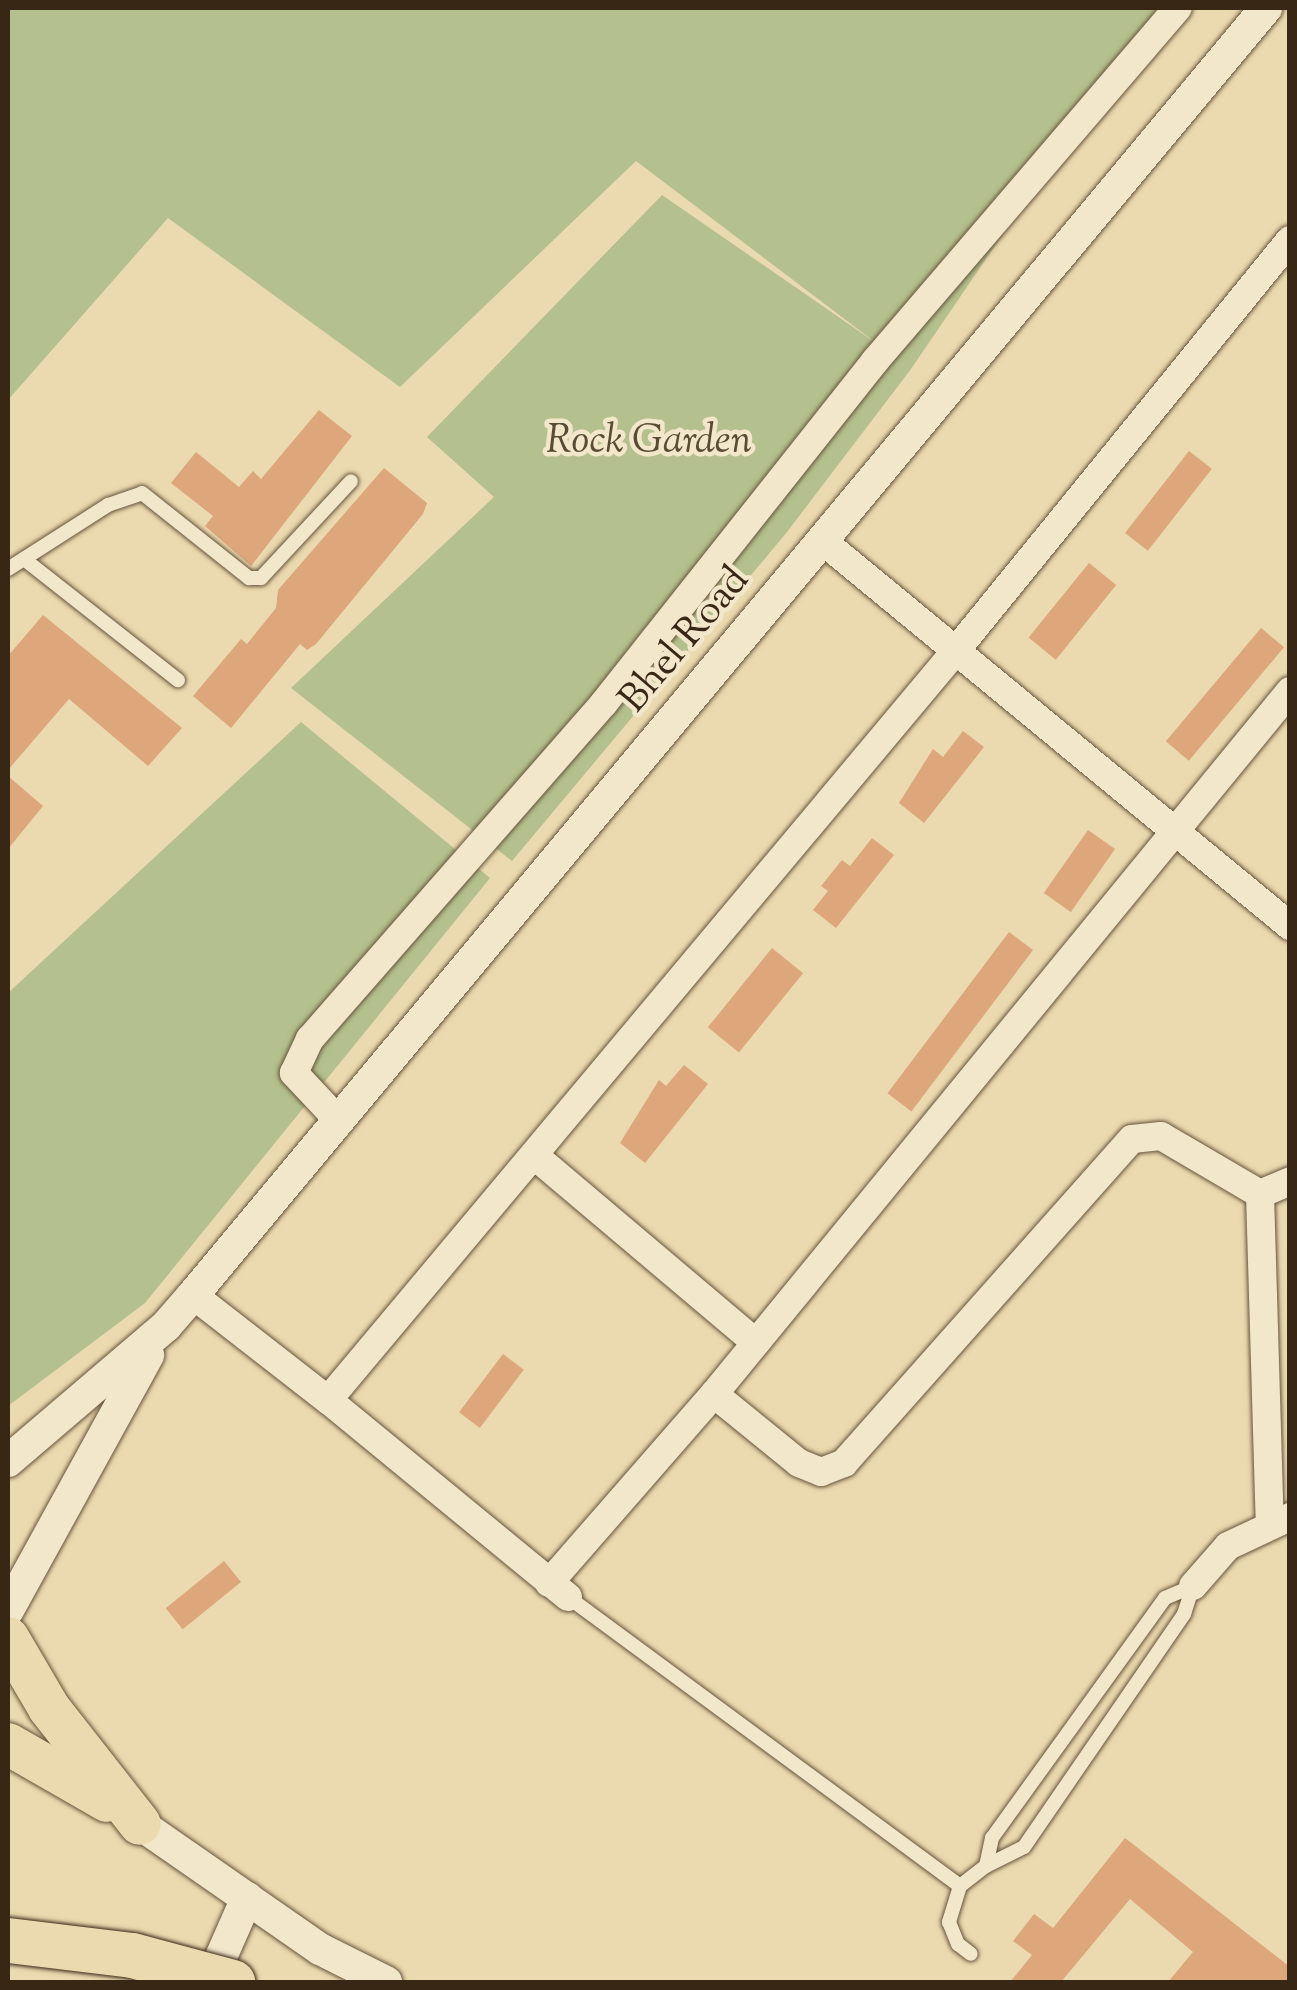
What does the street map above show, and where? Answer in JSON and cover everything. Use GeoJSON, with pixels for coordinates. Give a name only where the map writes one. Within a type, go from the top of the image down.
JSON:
{"type":"FeatureCollection","features":[{"type":"Feature","properties":{"kind":"highway"},"geometry":{"type":"LineString","coordinates":[[8,1940],[132,1955],[232,1982]]}},
{"type":"Feature","properties":{"kind":"main road"},"geometry":{"type":"LineString","coordinates":[[8,1638],[61,1724],[140,1824]]}},
{"type":"Feature","properties":{"kind":"main road"},"geometry":{"type":"LineString","coordinates":[[8,1744],[140,1824]]}},
{"type":"Feature","properties":{"kind":"street"},"geometry":{"type":"LineString","coordinates":[[338,1121],[294,1073],[310,1038],[604,703],[875,361],[1178,8]]}},
{"type":"Feature","properties":{"kind":"street","name":"Bhel Road"},"geometry":{"type":"LineString","coordinates":[[166,1326],[1266,8]]}},
{"type":"Feature","properties":{"kind":"street"},"geometry":{"type":"LineString","coordinates":[[328,1400],[958,648],[1290,240]]}},
{"type":"Feature","properties":{"kind":"street"},"geometry":{"type":"LineString","coordinates":[[824,542],[958,648],[1290,926]]}},
{"type":"Feature","properties":{"kind":"street"},"geometry":{"type":"LineString","coordinates":[[193,1295],[559,1590],[756,1342],[1290,691]]}},
{"type":"Feature","properties":{"kind":"street"},"geometry":{"type":"LineString","coordinates":[[714,1394],[799,1463],[821,1472],[844,1463],[1132,1139],[1162,1136],[1260,1194]]}},
{"type":"Feature","properties":{"kind":"street"},"geometry":{"type":"LineString","coordinates":[[534,1156],[756,1342]]}},
{"type":"Feature","properties":{"kind":"street"},"geometry":{"type":"LineString","coordinates":[[1260,1194],[1290,1181]]}},
{"type":"Feature","properties":{"kind":"street"},"geometry":{"type":"LineString","coordinates":[[1193,1586],[1228,1546],[1280,1519],[1260,1194]]}},
{"type":"Feature","properties":{"kind":"street"},"geometry":{"type":"LineString","coordinates":[[8,1461],[166,1326]]}},
{"type":"Feature","properties":{"kind":"street"},"geometry":{"type":"LineString","coordinates":[[8,1610],[104,1425],[166,1326]]}},
{"type":"Feature","properties":{"kind":"street"},"geometry":{"type":"LineString","coordinates":[[140,1824],[320,1949],[386,1982]]}},
{"type":"Feature","properties":{"kind":"street"},"geometry":{"type":"LineString","coordinates":[[210,1982],[247,1898]]}},
{"type":"Feature","properties":{"kind":"lane"},"geometry":{"type":"LineString","coordinates":[[8,569],[108,505],[142,493],[249,578],[261,578],[351,481]]}},
{"type":"Feature","properties":{"kind":"lane"},"geometry":{"type":"LineString","coordinates":[[24,559],[178,680]]}},
{"type":"Feature","properties":{"kind":"lane"},"geometry":{"type":"LineString","coordinates":[[971,1954],[958,1944],[949,1922],[960,1886],[986,1866],[1024,1847],[1184,1614],[1193,1586]]}},
{"type":"Feature","properties":{"kind":"lane"},"geometry":{"type":"LineString","coordinates":[[986,1866],[992,1838],[1165,1598],[1193,1586]]}},
{"type":"Feature","properties":{"kind":"lane"},"geometry":{"type":"LineString","coordinates":[[559,1590],[960,1886]]}},
{"type":"Feature","properties":{"kind":"green space","name":"Rock Garden"},"geometry":{"type":"Polygon","coordinates":[[[8,8],[1157,8],[911,369],[787,532],[512,861],[291,688],[494,497],[427,437],[662,195],[879,345],[636,161],[400,387],[168,218],[8,400],[8,8]]]}},
{"type":"Feature","properties":{"kind":"green space"},"geometry":{"type":"Polygon","coordinates":[[[301,722],[490,878],[145,1303],[8,1406],[8,993],[301,722]]]}},
{"type":"Feature","properties":{"kind":"building"},"geometry":{"type":"Polygon","coordinates":[[[319,410],[352,436],[251,566],[205,526],[213,516],[171,483],[196,452],[239,487],[253,471],[261,479],[319,410]]]}},
{"type":"Feature","properties":{"kind":"building"},"geometry":{"type":"Polygon","coordinates":[[[1189,451],[1212,469],[1148,551],[1125,533],[1189,451]]]}},
{"type":"Feature","properties":{"kind":"building"},"geometry":{"type":"Polygon","coordinates":[[[384,468],[427,503],[423,514],[316,644],[307,650],[300,644],[231,728],[193,696],[241,639],[247,644],[276,608],[278,590],[384,468]]]}},
{"type":"Feature","properties":{"kind":"building"},"geometry":{"type":"Polygon","coordinates":[[[1089,563],[1116,585],[1056,660],[1029,638],[1089,563]]]}},
{"type":"Feature","properties":{"kind":"building"},"geometry":{"type":"Polygon","coordinates":[[[43,615],[182,728],[148,766],[69,699],[8,770],[8,656],[43,615]]]}},
{"type":"Feature","properties":{"kind":"building"},"geometry":{"type":"Polygon","coordinates":[[[1261,628],[1284,647],[1189,761],[1166,741],[1261,628]]]}},
{"type":"Feature","properties":{"kind":"building"},"geometry":{"type":"Polygon","coordinates":[[[963,731],[984,747],[924,823],[899,803],[933,749],[943,757],[963,731]]]}},
{"type":"Feature","properties":{"kind":"building"},"geometry":{"type":"Polygon","coordinates":[[[8,776],[43,806],[8,849],[8,776]]]}},
{"type":"Feature","properties":{"kind":"building"},"geometry":{"type":"Polygon","coordinates":[[[1088,830],[1115,849],[1071,912],[1044,893],[1088,830]]]}},
{"type":"Feature","properties":{"kind":"building"},"geometry":{"type":"Polygon","coordinates":[[[872,838],[894,855],[836,928],[813,910],[828,891],[821,886],[842,860],[850,866],[872,838]]]}},
{"type":"Feature","properties":{"kind":"building"},"geometry":{"type":"Polygon","coordinates":[[[1009,932],[1033,950],[911,1111],[887,1093],[1009,932]]]}},
{"type":"Feature","properties":{"kind":"building"},"geometry":{"type":"Polygon","coordinates":[[[772,948],[803,973],[739,1052],[708,1027],[772,948]]]}},
{"type":"Feature","properties":{"kind":"building"},"geometry":{"type":"Polygon","coordinates":[[[684,1065],[708,1084],[645,1163],[620,1143],[659,1080],[666,1086],[684,1065]]]}},
{"type":"Feature","properties":{"kind":"building"},"geometry":{"type":"Polygon","coordinates":[[[503,1354],[524,1370],[480,1428],[459,1412],[503,1354]]]}},
{"type":"Feature","properties":{"kind":"building"},"geometry":{"type":"Polygon","coordinates":[[[224,1561],[241,1582],[183,1629],[166,1608],[224,1561]]]}},
{"type":"Feature","properties":{"kind":"building"},"geometry":{"type":"Polygon","coordinates":[[[1125,1838],[1290,1967],[1290,1982],[1168,1982],[1193,1952],[1130,1899],[1061,1982],[1010,1982],[1032,1955],[1013,1941],[1034,1914],[1053,1928],[1125,1838]]]}}]}
